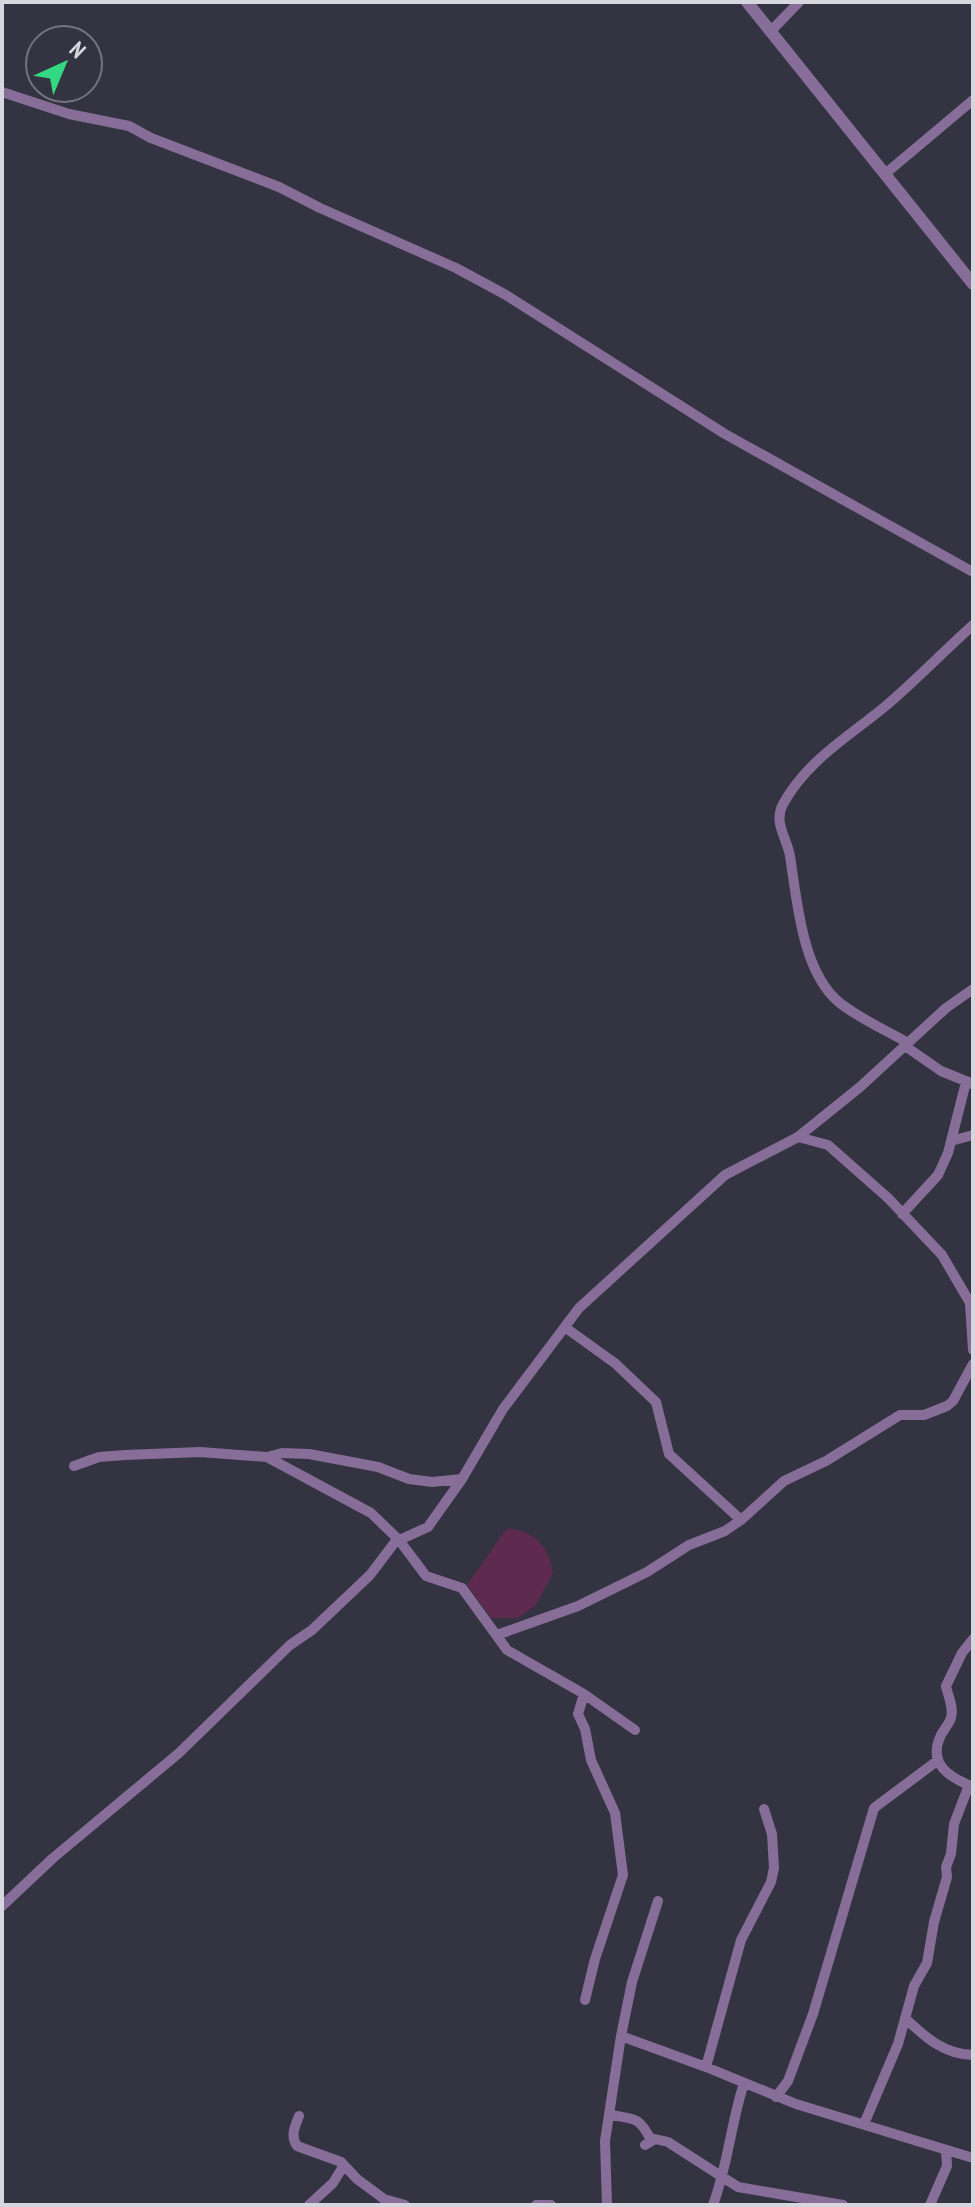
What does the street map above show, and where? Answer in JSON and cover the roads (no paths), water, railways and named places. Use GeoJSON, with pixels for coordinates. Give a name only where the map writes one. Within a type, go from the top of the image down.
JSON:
{"type":"FeatureCollection","features":[{"type":"Feature","properties":{"kind":"street"},"geometry":{"type":"LineString","coordinates":[[747,2],[973,284]]}},
{"type":"Feature","properties":{"kind":"street"},"geometry":{"type":"LineString","coordinates":[[770,32],[799,2]]}},
{"type":"Feature","properties":{"kind":"street"},"geometry":{"type":"LineString","coordinates":[[2,92],[69,114],[124,123],[151,138],[279,187],[456,268],[506,295],[725,434],[973,572]]}},
{"type":"Feature","properties":{"kind":"street"},"geometry":{"type":"LineString","coordinates":[[885,174],[973,100]]}},
{"type":"Feature","properties":{"kind":"street"},"geometry":{"type":"LineString","coordinates":[[902,1214],[936,1180],[969,1083],[941,1071],[833,997],[809,953],[798,915],[790,857],[779,816],[783,804],[811,765],[888,704],[973,625]]}},
{"type":"Feature","properties":{"kind":"street"},"geometry":{"type":"LineString","coordinates":[[2,1906],[53,1858],[179,1753],[290,1645],[312,1630],[370,1575],[399,1540],[424,1530],[462,1479],[503,1409],[579,1308],[725,1175],[798,1137],[946,1008],[973,989]]}},
{"type":"Feature","properties":{"kind":"street"},"geometry":{"type":"LineString","coordinates":[[951,1141],[973,1135]]}},
{"type":"Feature","properties":{"kind":"street"},"geometry":{"type":"LineString","coordinates":[[798,1137],[828,1145],[888,1198],[942,1255],[971,1306],[973,1350]]}},
{"type":"Feature","properties":{"kind":"street"},"geometry":{"type":"LineString","coordinates":[[566,1328],[616,1364],[656,1402],[672,1459],[741,1520]]}},
{"type":"Feature","properties":{"kind":"street"},"geometry":{"type":"LineString","coordinates":[[497,1635],[578,1606],[647,1572],[689,1545],[725,1531],[784,1481],[826,1461],[900,1415],[924,1415],[947,1406],[953,1401],[973,1364]]}},
{"type":"Feature","properties":{"kind":"street"},"geometry":{"type":"LineString","coordinates":[[74,1466],[99,1457],[125,1455],[200,1452],[267,1457],[282,1453],[309,1454],[378,1467],[421,1481],[462,1479]]}},
{"type":"Feature","properties":{"kind":"street"},"geometry":{"type":"LineString","coordinates":[[267,1457],[371,1513],[399,1540],[426,1576],[462,1588],[501,1645],[522,1661],[584,1694],[635,1730]]}},
{"type":"Feature","properties":{"kind":"street"},"geometry":{"type":"LineString","coordinates":[[776,2097],[788,2081],[813,2014],[874,1808],[937,1761],[940,1738],[952,1713],[946,1686],[962,1653],[973,1639]]}},
{"type":"Feature","properties":{"kind":"street"},"geometry":{"type":"LineString","coordinates":[[584,1694],[578,1714],[586,1733],[591,1760],[615,1813],[623,1875],[585,2000]]}},
{"type":"Feature","properties":{"kind":"street"},"geometry":{"type":"LineString","coordinates":[[864,2124],[898,2044],[914,1986],[927,1963],[934,1922],[947,1877],[954,1824],[971,1786],[950,1777],[937,1761]]}},
{"type":"Feature","properties":{"kind":"street"},"geometry":{"type":"LineString","coordinates":[[706,2067],[741,1940],[771,1882],[774,1868],[772,1834],[764,1809]]}},
{"type":"Feature","properties":{"kind":"street"},"geometry":{"type":"LineString","coordinates":[[607,2205],[605,2141],[621,2036],[632,1982],[658,1901]]}},
{"type":"Feature","properties":{"kind":"street"},"geometry":{"type":"LineString","coordinates":[[905,2018],[940,2047],[973,2055]]}},
{"type":"Feature","properties":{"kind":"street"},"geometry":{"type":"LineString","coordinates":[[621,2036],[776,2097],[973,2158]]}},
{"type":"Feature","properties":{"kind":"street"},"geometry":{"type":"LineString","coordinates":[[713,2205],[723,2179],[736,2108],[744,2083]]}},
{"type":"Feature","properties":{"kind":"street"},"geometry":{"type":"LineString","coordinates":[[610,2115],[639,2121],[645,2126],[648,2142],[672,2144],[738,2187],[843,2205]]}},
{"type":"Feature","properties":{"kind":"street"},"geometry":{"type":"LineString","coordinates":[[299,2116],[294,2130],[297,2146],[333,2158],[384,2199],[405,2205]]}},
{"type":"Feature","properties":{"kind":"street"},"geometry":{"type":"LineString","coordinates":[[930,2205],[947,2166],[946,2150]]}},
{"type":"Feature","properties":{"kind":"street"},"geometry":{"type":"LineString","coordinates":[[309,2205],[333,2183],[344,2165]]}},
{"type":"Feature","properties":{"kind":"street"},"geometry":{"type":"LineString","coordinates":[[536,2205],[551,2205]]}}]}
